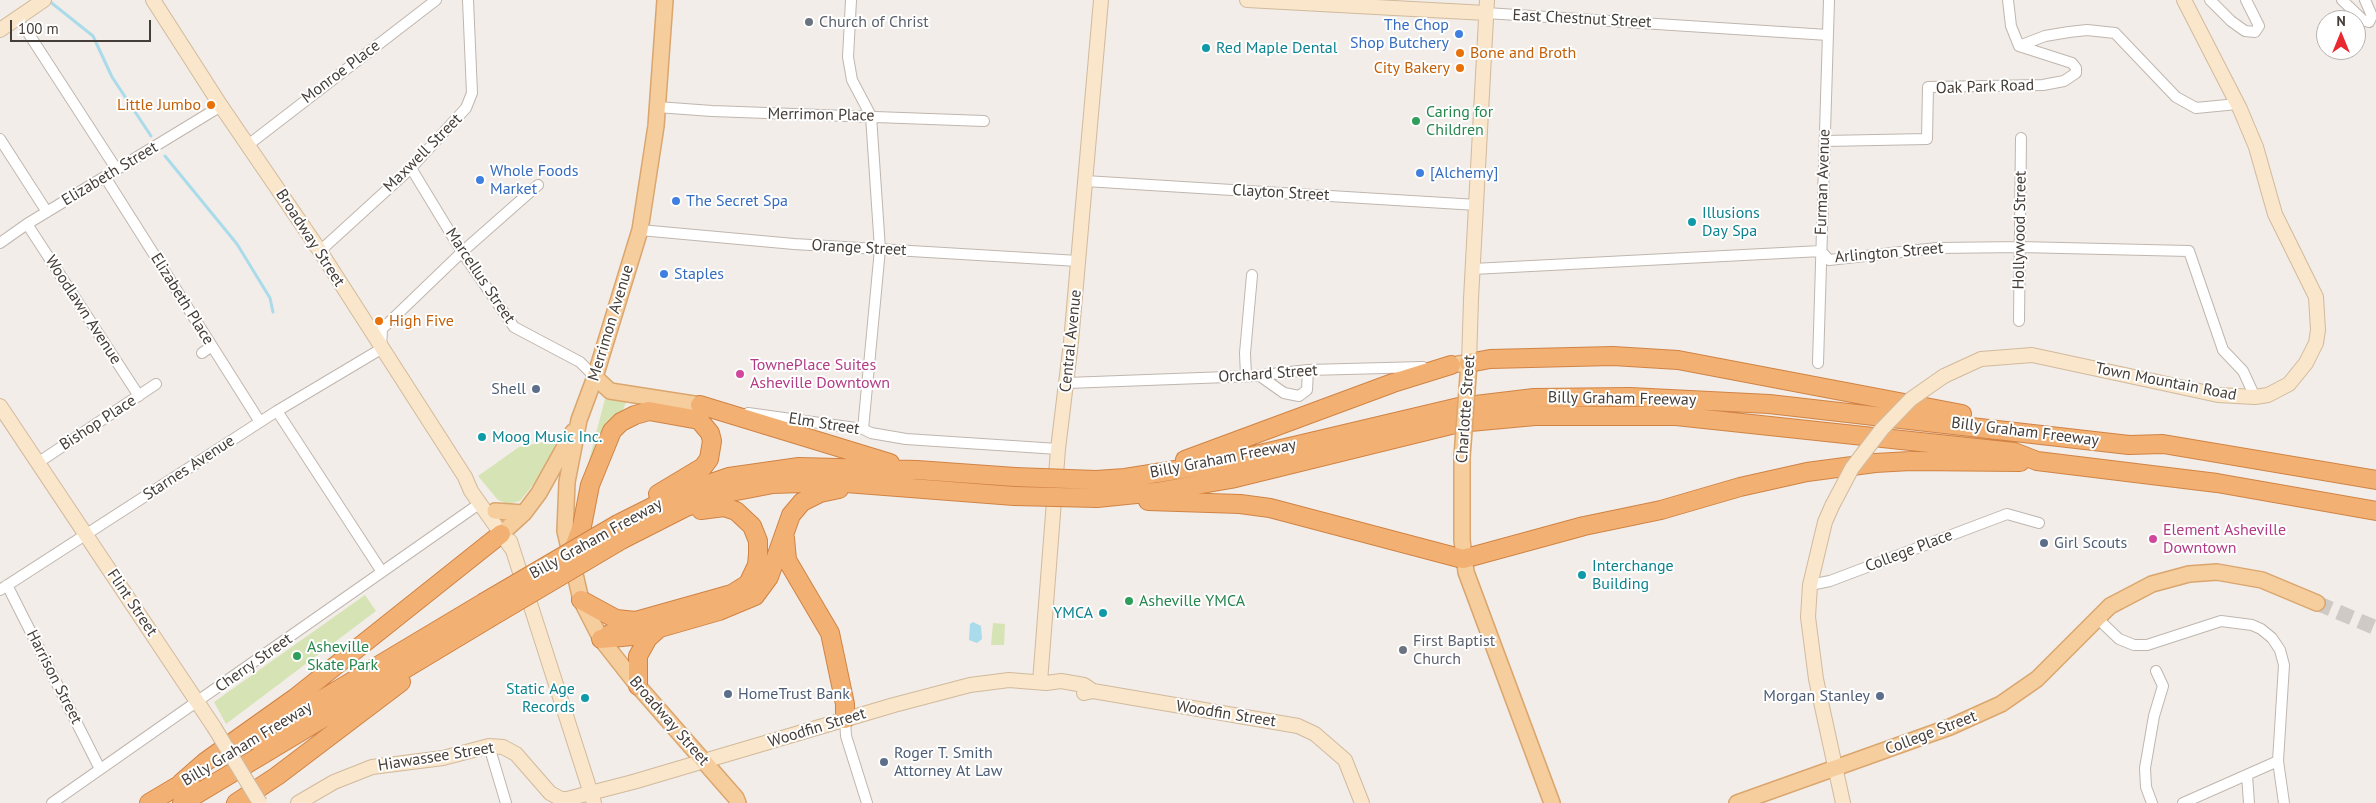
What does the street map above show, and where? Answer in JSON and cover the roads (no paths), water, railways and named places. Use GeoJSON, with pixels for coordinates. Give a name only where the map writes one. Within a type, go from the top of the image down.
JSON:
{"type":"FeatureCollection","features":[{"type":"Feature","properties":{"kind":"highway"},"geometry":{"type":"LineString","coordinates":[[1470,363],[1490,359],[1613,356],[1678,360],[1976,416],[2126,437],[2162,444]]}},
{"type":"Feature","properties":{"kind":"highway"},"geometry":{"type":"LineString","coordinates":[[1125,478],[1221,448],[1393,383],[1451,366]]}},
{"type":"Feature","properties":{"kind":"highway","name":"Billy Graham Freeway"},"geometry":{"type":"LineString","coordinates":[[148,803],[486,611],[641,519],[676,495],[730,477],[760,471],[799,466],[917,470],[1015,477],[1096,480],[1125,478],[1226,462],[1459,406],[1534,398],[1630,397],[1768,404],[2129,445],[2162,444],[2376,480]]}},
{"type":"Feature","properties":{"kind":"highway"},"geometry":{"type":"LineString","coordinates":[[700,405],[827,446],[917,470]]}},
{"type":"Feature","properties":{"kind":"highway"},"geometry":{"type":"LineString","coordinates":[[570,558],[582,526],[590,485],[612,431],[621,422],[649,411],[700,420],[710,433],[712,441],[710,458],[703,467],[655,495],[641,519]]}},
{"type":"Feature","properties":{"kind":"highway","name":"Billy Graham Freeway"},"geometry":{"type":"LineString","coordinates":[[641,519],[726,493],[773,484],[807,481],[1014,496],[1106,498],[1231,479],[1438,426],[1488,419],[1535,416],[1676,416],[2014,452],[2038,461],[2217,483],[2376,511]]}},
{"type":"Feature","properties":{"kind":"highway"},"geometry":{"type":"LineString","coordinates":[[1106,498],[1160,502],[1240,504],[1270,508],[1463,559],[1584,526],[1661,510],[1773,478],[1836,468],[1911,461],[2038,461]]}},
{"type":"Feature","properties":{"kind":"highway"},"geometry":{"type":"LineString","coordinates":[[601,638],[632,636],[719,611],[755,596],[769,577],[791,515],[802,502],[820,493],[869,485]]}},
{"type":"Feature","properties":{"kind":"highway"},"geometry":{"type":"LineString","coordinates":[[601,638],[636,621],[732,594],[748,584],[756,565],[758,541],[746,518],[736,511],[724,507],[708,508],[641,519]]}},
{"type":"Feature","properties":{"kind":"highway"},"geometry":{"type":"LineString","coordinates":[[181,784],[205,762],[295,698],[504,531]]}},
{"type":"Feature","properties":{"kind":"highway"},"geometry":{"type":"LineString","coordinates":[[785,532],[787,560],[830,633],[845,704],[845,719]]}},
{"type":"Feature","properties":{"kind":"highway"},"geometry":{"type":"LineString","coordinates":[[581,600],[616,618],[636,621]]}},
{"type":"Feature","properties":{"kind":"highway","name":"Billy Graham Freeway"},"geometry":{"type":"LineString","coordinates":[[182,803],[460,636],[486,611]]}},
{"type":"Feature","properties":{"kind":"highway"},"geometry":{"type":"LineString","coordinates":[[638,686],[638,656],[648,638],[661,627]]}},
{"type":"Feature","properties":{"kind":"highway"},"geometry":{"type":"LineString","coordinates":[[236,803],[276,776],[394,687],[451,650],[460,636]]}},
{"type":"Feature","properties":{"kind":"main road","name":"Merrimon Avenue"},"geometry":{"type":"LineString","coordinates":[[601,638],[581,600],[570,558],[565,531],[567,482],[579,420],[595,377],[640,230],[657,107],[665,0]]}},
{"type":"Feature","properties":{"kind":"main road","name":"Orchard Street"},"geometry":{"type":"LineString","coordinates":[[1451,366],[1470,363]]}},
{"type":"Feature","properties":{"kind":"main road","name":"Charlotte Street"},"geometry":{"type":"LineString","coordinates":[[1470,363],[1466,390],[1462,458],[1463,559],[1491,642],[1550,801]]}},
{"type":"Feature","properties":{"kind":"main road","name":"Elm Street"},"geometry":{"type":"LineString","coordinates":[[595,377],[610,391],[700,405]]}},
{"type":"Feature","properties":{"kind":"main road"},"geometry":{"type":"LineString","coordinates":[[504,531],[524,513],[539,493],[579,420]]}},
{"type":"Feature","properties":{"kind":"main road"},"geometry":{"type":"LineString","coordinates":[[495,511],[524,513]]}},
{"type":"Feature","properties":{"kind":"main road","name":"College Street"},"geometry":{"type":"LineString","coordinates":[[1737,803],[1950,727],[2001,704],[2037,679],[2110,606],[2152,584],[2170,578],[2204,572],[2231,574],[2262,580],[2317,603]]}},
{"type":"Feature","properties":{"kind":"main road","name":"Broadway Street"},"geometry":{"type":"LineString","coordinates":[[601,638],[638,686],[736,798],[738,803]]}},
{"type":"Feature","properties":{"kind":"street"},"geometry":{"type":"LineString","coordinates":[[0,30],[44,0]]}},
{"type":"Feature","properties":{"kind":"street","name":"Broadway Street"},"geometry":{"type":"LineString","coordinates":[[152,0],[221,106],[320,251],[381,349],[465,477],[479,504],[504,531]]}},
{"type":"Feature","properties":{"kind":"street","name":"Monroe Place"},"geometry":{"type":"LineString","coordinates":[[248,144],[436,0]]}},
{"type":"Feature","properties":{"kind":"street","name":"Maxwell Street"},"geometry":{"type":"LineString","coordinates":[[320,251],[411,168],[462,116],[472,94],[468,0]]}},
{"type":"Feature","properties":{"kind":"street"},"geometry":{"type":"LineString","coordinates":[[851,0],[848,57],[852,80],[871,116],[880,249],[863,430]]}},
{"type":"Feature","properties":{"kind":"street","name":"Central Avenue"},"geometry":{"type":"LineString","coordinates":[[1043,682],[1058,449],[1067,383],[1101,0]]}},
{"type":"Feature","properties":{"kind":"street","name":"East Chestnut Street"},"geometry":{"type":"LineString","coordinates":[[1247,0],[1486,7],[1828,35]]}},
{"type":"Feature","properties":{"kind":"street","name":"Furman Avenue"},"geometry":{"type":"LineString","coordinates":[[1818,363],[1829,0]]}},
{"type":"Feature","properties":{"kind":"street"},"geometry":{"type":"LineString","coordinates":[[2008,0],[2011,26],[2019,46],[2045,36],[2069,32],[2087,30],[2115,32],[2176,97],[2196,108],[2237,104]]}},
{"type":"Feature","properties":{"kind":"street","name":"Town Mountain Road"},"geometry":{"type":"LineString","coordinates":[[1810,585],[1825,522],[1852,468],[1882,430],[1911,399],[1944,376],[1981,359],[2032,355],[2218,395],[2255,398],[2278,391],[2289,384],[2300,372],[2316,343],[2318,315],[2316,296],[2287,242],[2275,214],[2256,147],[2237,104],[2184,0]]}},
{"type":"Feature","properties":{"kind":"street"},"geometry":{"type":"LineString","coordinates":[[2210,0],[2231,21],[2245,31],[2255,32],[2259,26],[2246,0]]}},
{"type":"Feature","properties":{"kind":"street"},"geometry":{"type":"LineString","coordinates":[[2342,0],[2363,20],[2369,22],[2372,16],[2365,0]]}},
{"type":"Feature","properties":{"kind":"street","name":"Charlotte Street"},"geometry":{"type":"LineString","coordinates":[[1470,363],[1486,7]]}},
{"type":"Feature","properties":{"kind":"street"},"geometry":{"type":"LineString","coordinates":[[25,28],[117,170]]}},
{"type":"Feature","properties":{"kind":"street","name":"Oak Park Road"},"geometry":{"type":"LineString","coordinates":[[1825,141],[1927,139],[1928,87],[2043,84],[2064,81],[2076,74],[2076,68],[2072,63],[2019,46]]}},
{"type":"Feature","properties":{"kind":"street","name":"Elizabeth Street"},"geometry":{"type":"LineString","coordinates":[[0,243],[47,212],[221,106]]}},
{"type":"Feature","properties":{"kind":"street","name":"Merrimon Place"},"geometry":{"type":"LineString","coordinates":[[657,107],[712,111],[984,121]]}},
{"type":"Feature","properties":{"kind":"street","name":"Hollywood Street"},"geometry":{"type":"LineString","coordinates":[[2019,321],[2021,138]]}},
{"type":"Feature","properties":{"kind":"street"},"geometry":{"type":"LineString","coordinates":[[0,139],[47,212]]}},
{"type":"Feature","properties":{"kind":"street","name":"Marcellus Street"},"geometry":{"type":"LineString","coordinates":[[411,168],[462,252],[514,328],[580,362],[595,377]]}},
{"type":"Feature","properties":{"kind":"street","name":"Elizabeth Place"},"geometry":{"type":"LineString","coordinates":[[105,177],[260,422]]}},
{"type":"Feature","properties":{"kind":"street","name":"Clayton Street"},"geometry":{"type":"LineString","coordinates":[[1085,181],[1477,205]]}},
{"type":"Feature","properties":{"kind":"street"},"geometry":{"type":"LineString","coordinates":[[381,349],[382,329],[462,252],[538,186]]}},
{"type":"Feature","properties":{"kind":"street","name":"Woodlawn Avenue"},"geometry":{"type":"LineString","coordinates":[[28,224],[139,396]]}},
{"type":"Feature","properties":{"kind":"street","name":"Orange Street"},"geometry":{"type":"LineString","coordinates":[[640,230],[794,244],[1078,261]]}},
{"type":"Feature","properties":{"kind":"street","name":"Arlington Street"},"geometry":{"type":"LineString","coordinates":[[1473,269],[1821,251],[1829,260],[1937,248],[2020,247],[2188,251],[2223,350],[2243,371],[2255,398]]}},
{"type":"Feature","properties":{"kind":"street"},"geometry":{"type":"LineString","coordinates":[[1246,376],[1245,353],[1252,275]]}},
{"type":"Feature","properties":{"kind":"street"},"geometry":{"type":"LineString","coordinates":[[202,353],[212,346]]}},
{"type":"Feature","properties":{"kind":"street","name":"Starnes Avenue"},"geometry":{"type":"LineString","coordinates":[[4,588],[277,411],[381,349]]}},
{"type":"Feature","properties":{"kind":"street","name":"Orchard Street"},"geometry":{"type":"LineString","coordinates":[[1067,383],[1260,376],[1308,370],[1348,371],[1451,366]]}},
{"type":"Feature","properties":{"kind":"street"},"geometry":{"type":"LineString","coordinates":[[1260,376],[1284,393],[1299,396],[1307,390],[1308,370]]}},
{"type":"Feature","properties":{"kind":"street","name":"Bishop Place"},"geometry":{"type":"LineString","coordinates":[[39,462],[156,384]]}},
{"type":"Feature","properties":{"kind":"street","name":"Elm Street"},"geometry":{"type":"LineString","coordinates":[[700,405],[863,430],[906,439],[1058,449]]}},
{"type":"Feature","properties":{"kind":"street","name":"Flint Street"},"geometry":{"type":"LineString","coordinates":[[0,406],[214,727],[260,803]]}},
{"type":"Feature","properties":{"kind":"street"},"geometry":{"type":"LineString","coordinates":[[277,411],[382,572]]}},
{"type":"Feature","properties":{"kind":"street","name":"Broadway Street"},"geometry":{"type":"LineString","coordinates":[[465,477],[478,486],[495,511],[512,549],[593,798]]}},
{"type":"Feature","properties":{"kind":"street","name":"Cherry Street"},"geometry":{"type":"LineString","coordinates":[[52,803],[479,504]]}},
{"type":"Feature","properties":{"kind":"street","name":"College Place"},"geometry":{"type":"LineString","coordinates":[[1810,585],[1830,581],[2007,514],[2039,523]]}},
{"type":"Feature","properties":{"kind":"street"},"geometry":{"type":"LineString","coordinates":[[1810,585],[1808,615],[1810,643],[1843,803]]}},
{"type":"Feature","properties":{"kind":"street","name":"Harrison Street"},"geometry":{"type":"LineString","coordinates":[[4,588],[100,769]]}},
{"type":"Feature","properties":{"kind":"street"},"geometry":{"type":"LineString","coordinates":[[2097,618],[2119,639],[2134,645],[2147,645],[2222,621],[2232,621],[2261,628],[2280,650],[2284,665],[2278,761],[2284,803]]}},
{"type":"Feature","properties":{"kind":"street"},"geometry":{"type":"LineString","coordinates":[[2152,803],[2146,787],[2145,768],[2154,716],[2163,686],[2156,670]]}},
{"type":"Feature","properties":{"kind":"street","name":"Woodfin Street"},"geometry":{"type":"LineString","coordinates":[[593,798],[703,761],[845,719],[985,682],[1009,680],[1043,682],[1053,689],[1082,694],[1093,691],[1298,726],[1326,742],[1345,760],[1362,803]]}},
{"type":"Feature","properties":{"kind":"street"},"geometry":{"type":"LineString","coordinates":[[845,719],[846,736],[867,803]]}},
{"type":"Feature","properties":{"kind":"street"},"geometry":{"type":"LineString","coordinates":[[489,746],[506,803]]}},
{"type":"Feature","properties":{"kind":"street","name":"Hiawassee Street"},"geometry":{"type":"LineString","coordinates":[[298,803],[334,782],[372,767],[442,758],[489,746],[503,747],[516,754],[554,796],[567,799],[593,798]]}},
{"type":"Feature","properties":{"kind":"street"},"geometry":{"type":"LineString","coordinates":[[2183,803],[2278,761]]}},
{"type":"Feature","properties":{"kind":"street"},"geometry":{"type":"LineString","coordinates":[[2247,775],[2250,803]]}},
{"type":"Feature","properties":{"kind":"water"},"geometry":{"type":"Polygon","coordinates":[[[973,622],[981,626],[982,639],[977,643],[969,640],[970,624],[973,622]]]}},
{"type":"Feature","properties":{"kind":"waterway"},"geometry":{"type":"LineString","coordinates":[[48,0],[93,36],[112,77],[151,136]]}},
{"type":"Feature","properties":{"kind":"waterway"},"geometry":{"type":"LineString","coordinates":[[165,156],[237,244],[270,298],[273,312]]}},
{"type":"Feature","properties":{"kind":"tunnel"},"geometry":{"type":"LineString","coordinates":[[2317,603],[2376,628]]}},
{"type":"Feature","properties":{"kind":"place","name":"Church of Christ"},"geometry":{"type":"Point","coordinates":[809,22]}},
{"type":"Feature","properties":{"kind":"place","name":"The Chop Shop Butchery"},"geometry":{"type":"Point","coordinates":[1459,34]}},
{"type":"Feature","properties":{"kind":"place","name":"Red Maple Dental"},"geometry":{"type":"Point","coordinates":[1206,48]}},
{"type":"Feature","properties":{"kind":"place","name":"Bone and Broth"},"geometry":{"type":"Point","coordinates":[1460,53]}},
{"type":"Feature","properties":{"kind":"place","name":"City Bakery"},"geometry":{"type":"Point","coordinates":[1460,68]}},
{"type":"Feature","properties":{"kind":"place","name":"Little Jumbo"},"geometry":{"type":"Point","coordinates":[211,105]}},
{"type":"Feature","properties":{"kind":"place","name":"Caring for Children"},"geometry":{"type":"Point","coordinates":[1416,121]}},
{"type":"Feature","properties":{"kind":"place","name":"[Alchemy]"},"geometry":{"type":"Point","coordinates":[1420,173]}},
{"type":"Feature","properties":{"kind":"place","name":"Whole Foods Market"},"geometry":{"type":"Point","coordinates":[480,180]}},
{"type":"Feature","properties":{"kind":"place","name":"The Secret Spa"},"geometry":{"type":"Point","coordinates":[676,201]}},
{"type":"Feature","properties":{"kind":"place","name":"Illusions Day Spa"},"geometry":{"type":"Point","coordinates":[1692,222]}},
{"type":"Feature","properties":{"kind":"place","name":"Staples"},"geometry":{"type":"Point","coordinates":[664,274]}},
{"type":"Feature","properties":{"kind":"place","name":"High Five"},"geometry":{"type":"Point","coordinates":[379,321]}},
{"type":"Feature","properties":{"kind":"place","name":"TownePlace Suites Asheville Downtown"},"geometry":{"type":"Point","coordinates":[740,374]}},
{"type":"Feature","properties":{"kind":"place","name":"Shell"},"geometry":{"type":"Point","coordinates":[536,389]}},
{"type":"Feature","properties":{"kind":"place","name":"Moog Music Inc."},"geometry":{"type":"Point","coordinates":[482,437]}},
{"type":"Feature","properties":{"kind":"place","name":"Element Asheville Downtown"},"geometry":{"type":"Point","coordinates":[2153,539]}},
{"type":"Feature","properties":{"kind":"place","name":"Girl Scouts"},"geometry":{"type":"Point","coordinates":[2044,543]}},
{"type":"Feature","properties":{"kind":"place","name":"Interchange Building"},"geometry":{"type":"Point","coordinates":[1582,575]}},
{"type":"Feature","properties":{"kind":"place","name":"Asheville YMCA"},"geometry":{"type":"Point","coordinates":[1129,601]}},
{"type":"Feature","properties":{"kind":"place","name":"YMCA"},"geometry":{"type":"Point","coordinates":[1103,613]}},
{"type":"Feature","properties":{"kind":"place","name":"First Baptist Church"},"geometry":{"type":"Point","coordinates":[1403,650]}},
{"type":"Feature","properties":{"kind":"place","name":"Asheville Skate Park"},"geometry":{"type":"Point","coordinates":[297,656]}},
{"type":"Feature","properties":{"kind":"place","name":"HomeTrust Bank"},"geometry":{"type":"Point","coordinates":[728,694]}},
{"type":"Feature","properties":{"kind":"place","name":"Morgan Stanley"},"geometry":{"type":"Point","coordinates":[1880,696]}},
{"type":"Feature","properties":{"kind":"place","name":"Static Age Records"},"geometry":{"type":"Point","coordinates":[585,698]}},
{"type":"Feature","properties":{"kind":"place","name":"Roger T. Smith Attorney At Law"},"geometry":{"type":"Point","coordinates":[884,762]}}]}
